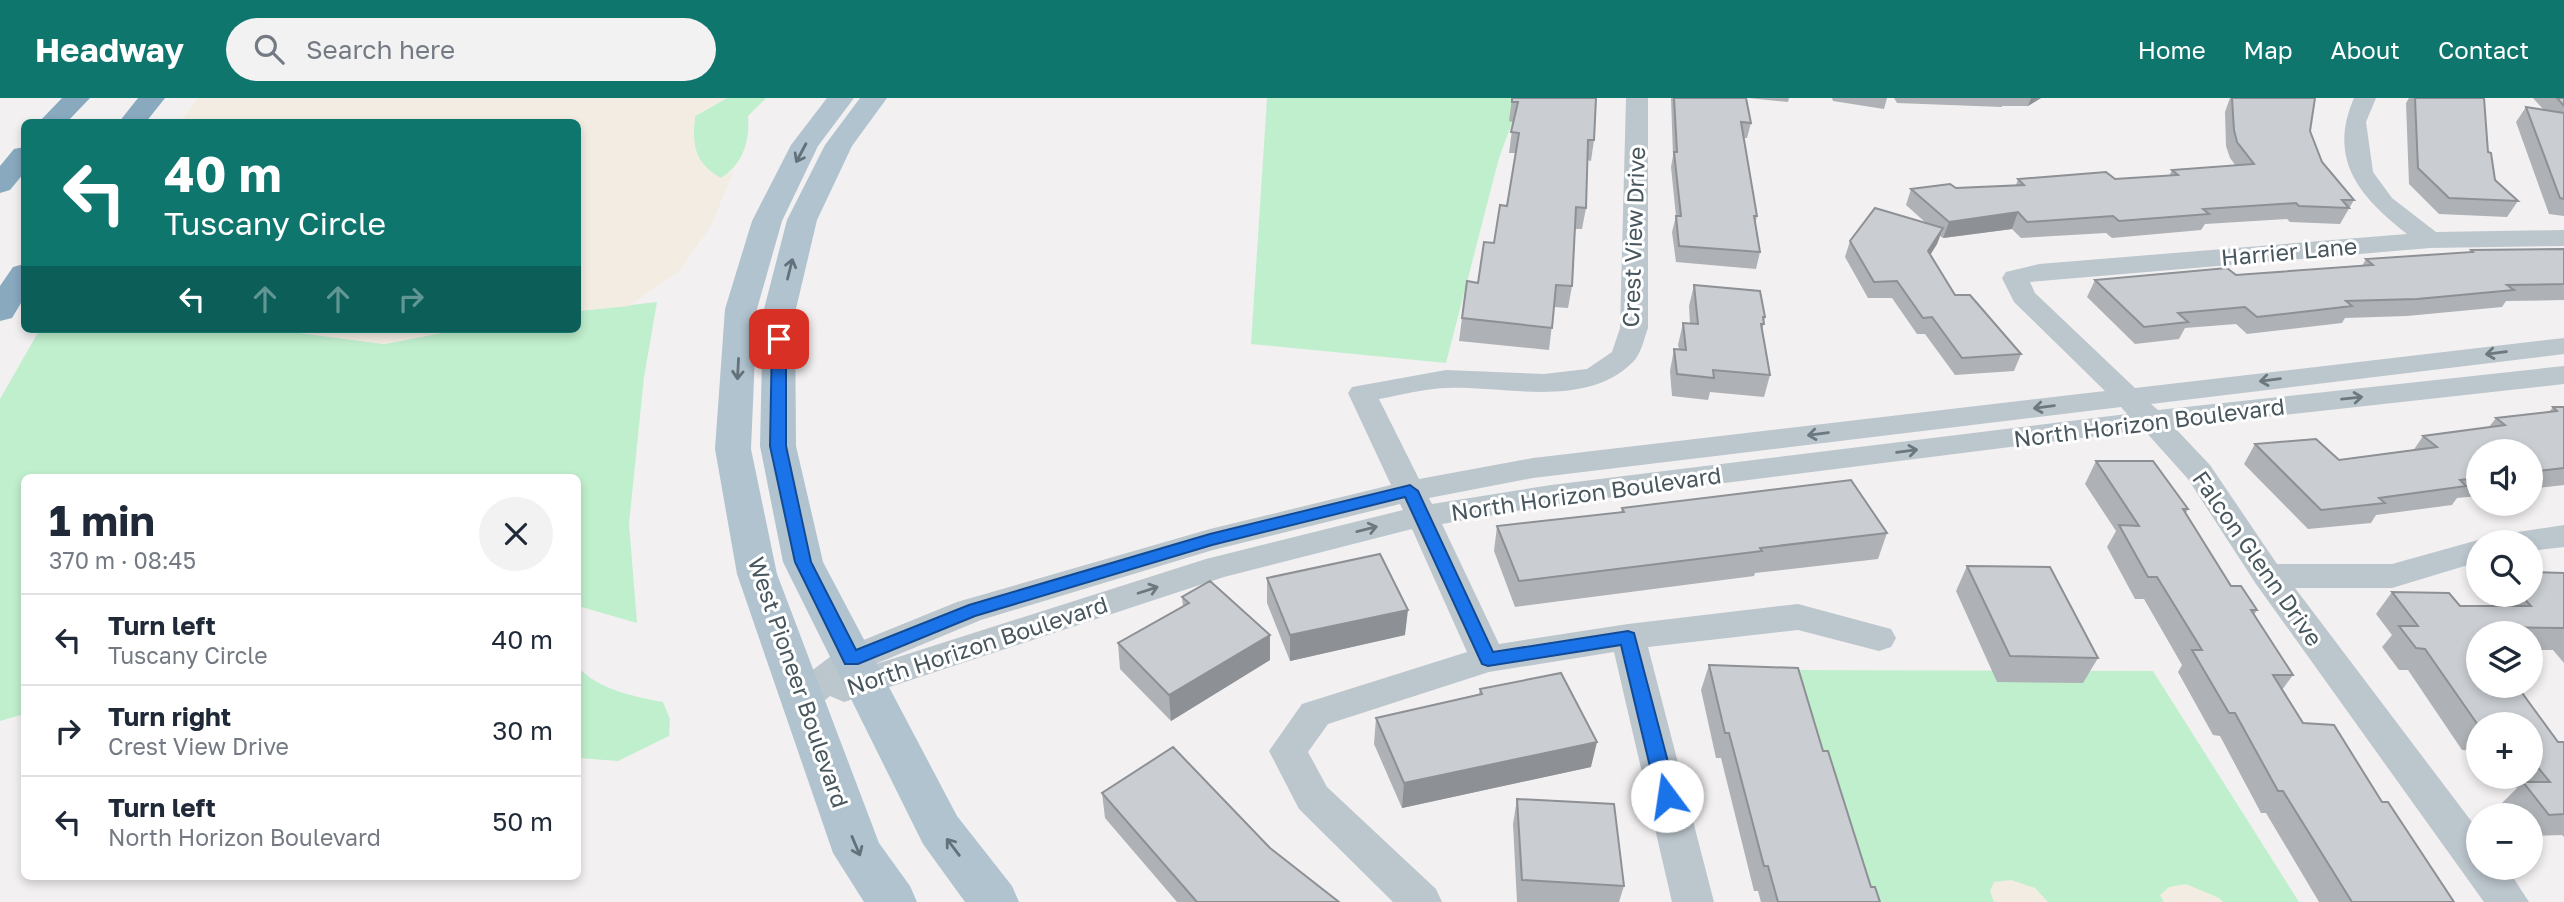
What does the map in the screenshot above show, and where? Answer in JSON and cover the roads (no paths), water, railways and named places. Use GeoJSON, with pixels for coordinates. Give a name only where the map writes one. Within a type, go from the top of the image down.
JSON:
{"type":"FeatureCollection","features":[{"type":"Feature","properties":{"kind":"highway"},"geometry":{"type":"LineString","coordinates":[[55,119],[76,98]]}},
{"type":"Feature","properties":{"kind":"highway"},"geometry":{"type":"LineString","coordinates":[[134,119],[152,98]]}},
{"type":"Feature","properties":{"kind":"highway"},"geometry":{"type":"LineString","coordinates":[[0,184],[21,159]]}},
{"type":"Feature","properties":{"kind":"highway"},"geometry":{"type":"LineString","coordinates":[[0,311],[21,279]]}},
{"type":"Feature","properties":{"kind":"main road","name":"West Pioneer Boulevard"},"geometry":{"type":"LineString","coordinates":[[841,98],[805,145],[767,222],[741,309],[733,449],[757,574],[858,853],[892,902]]}},
{"type":"Feature","properties":{"kind":"main road","name":"West Pioneer Boulevard"},"geometry":{"type":"LineString","coordinates":[[874,98],[839,145],[802,220],[779,313],[778,446],[803,562],[940,830],[994,902]]}},
{"type":"Feature","properties":{"kind":"street","name":"Crest View Drive"},"geometry":{"type":"LineString","coordinates":[[1488,659],[1362,393],[1446,379],[1544,383],[1595,377],[1624,356],[1634,328],[1637,98]]}},
{"type":"Feature","properties":{"kind":"street"},"geometry":{"type":"LineString","coordinates":[[2365,98],[2355,122],[2361,172],[2383,203],[2430,240]]}},
{"type":"Feature","properties":{"kind":"street","name":"Harrier Lane"},"geometry":{"type":"LineString","coordinates":[[2015,278],[2039,272],[2430,240],[2564,239]]}},
{"type":"Feature","properties":{"kind":"street","name":"Falcon Glenn Drive"},"geometry":{"type":"LineString","coordinates":[[2015,278],[2023,296],[2151,420],[2199,472],[2268,576],[2466,845]]}},
{"type":"Feature","properties":{"kind":"street","name":"North Horizon Boulevard"},"geometry":{"type":"LineString","coordinates":[[802,698],[858,672],[1218,567],[1533,468],[2564,346]]}},
{"type":"Feature","properties":{"kind":"street","name":"North Horizon Boulevard"},"geometry":{"type":"LineString","coordinates":[[1416,503],[1551,495],[2151,420],[2564,375]]}},
{"type":"Feature","properties":{"kind":"street"},"geometry":{"type":"LineString","coordinates":[[2543,539],[2564,536]]}},
{"type":"Feature","properties":{"kind":"street"},"geometry":{"type":"LineString","coordinates":[[2268,576],[2392,576],[2466,554]]}},
{"type":"Feature","properties":{"kind":"street"},"geometry":{"type":"LineString","coordinates":[[1421,902],[1313,798],[1288,751],[1315,714],[1488,659],[1628,637],[1798,617],[1879,638]]}},
{"type":"Feature","properties":{"kind":"street"},"geometry":{"type":"LineString","coordinates":[[1628,637],[1693,902]]}},
{"type":"Feature","properties":{"kind":"street"},"geometry":{"type":"LineString","coordinates":[[2492,880],[2508,902]]}}]}
